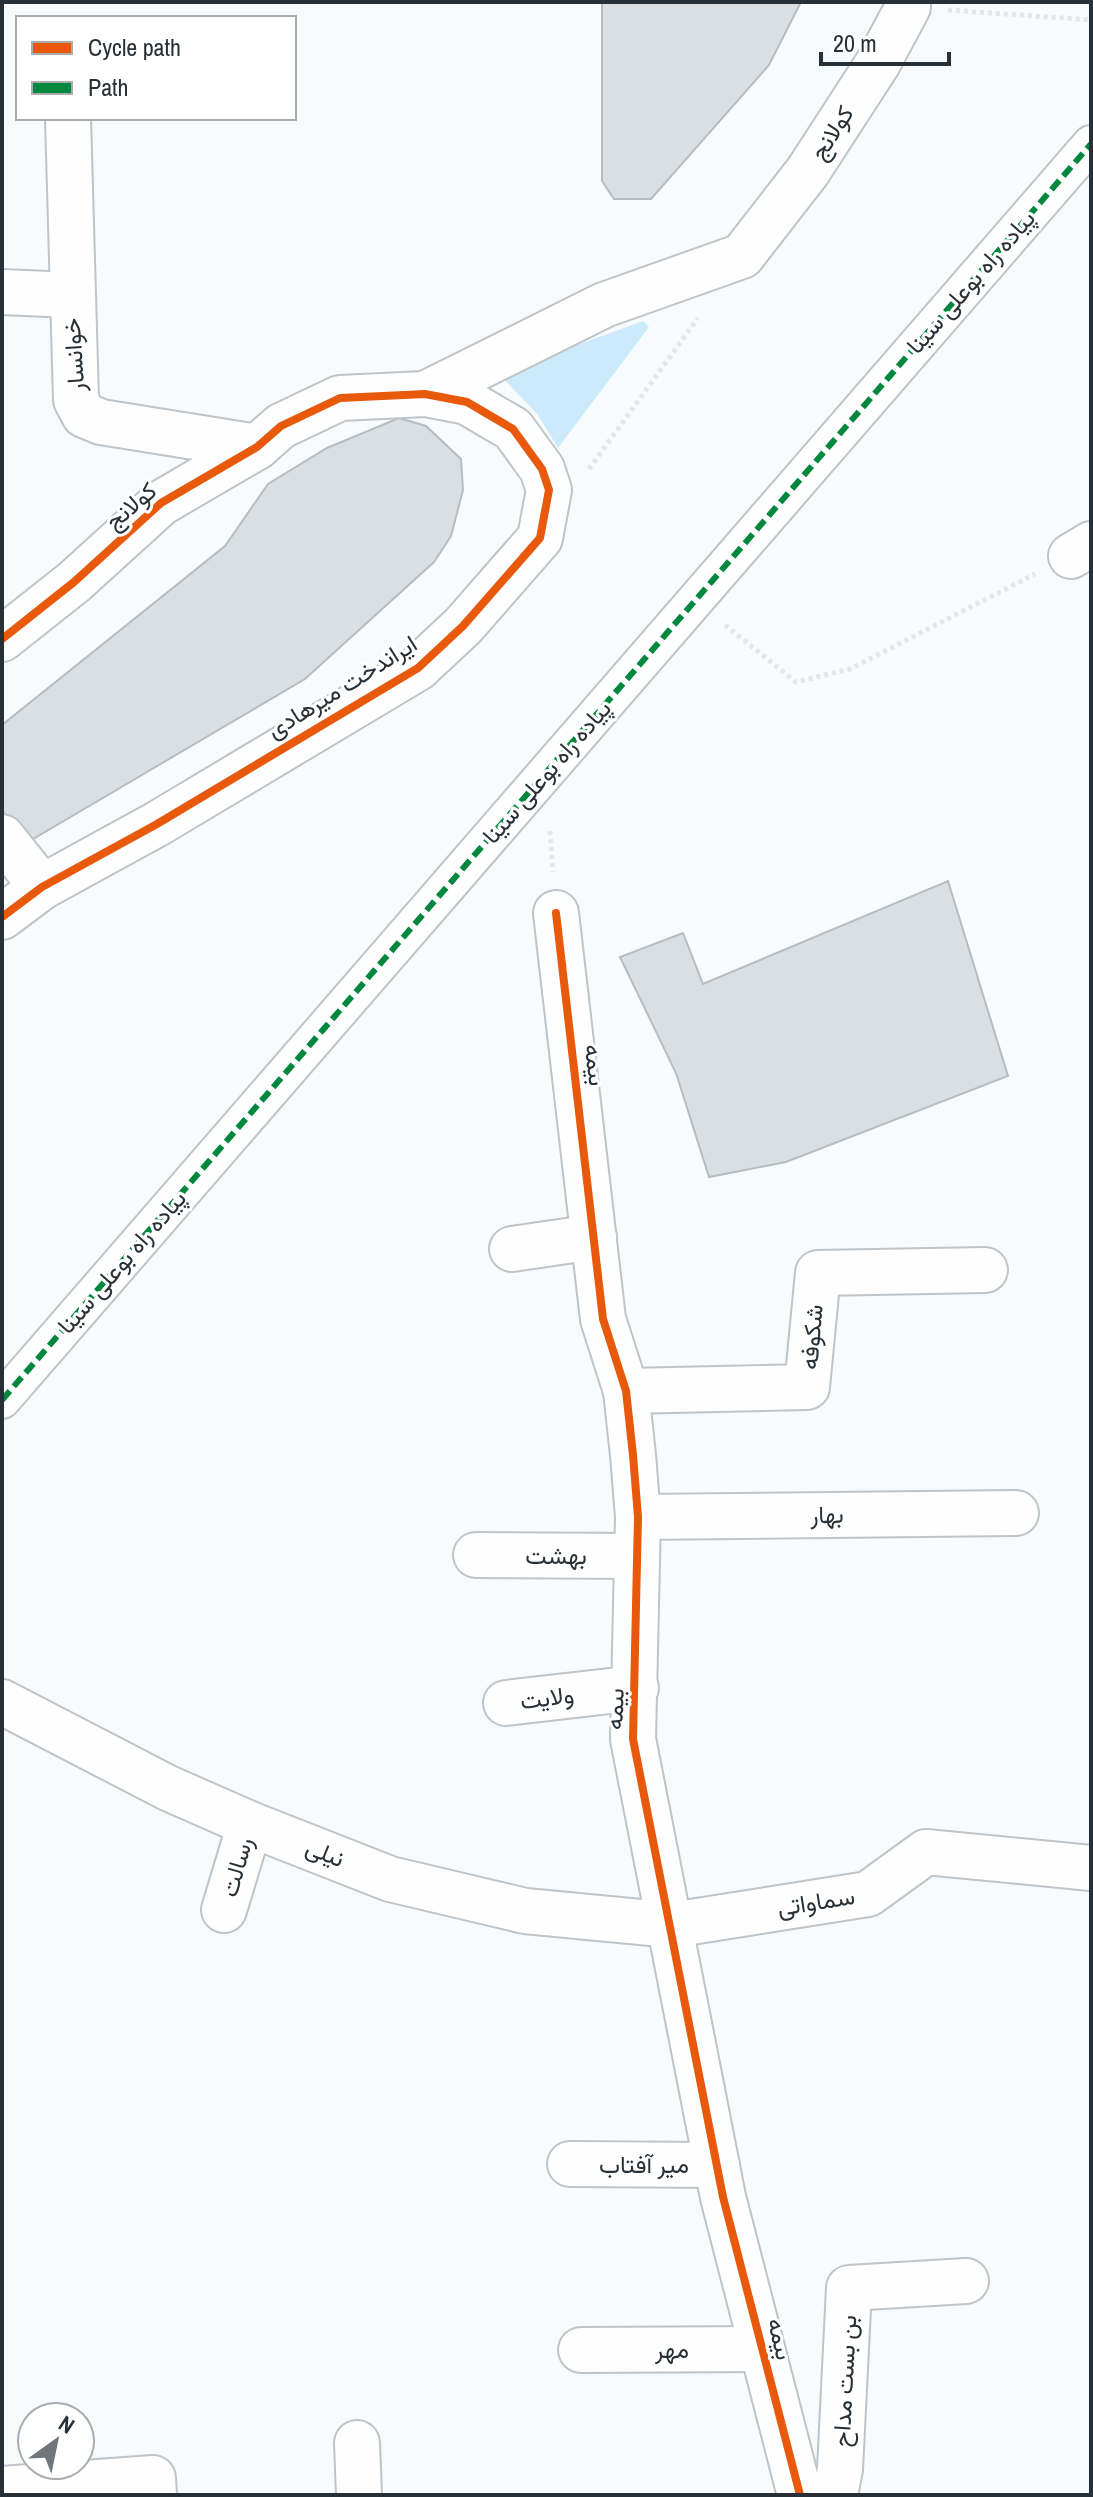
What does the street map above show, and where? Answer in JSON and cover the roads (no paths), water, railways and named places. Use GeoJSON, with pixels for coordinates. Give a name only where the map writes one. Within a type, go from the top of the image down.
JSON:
{"type":"FeatureCollection","features":[{"type":"Feature","properties":{"kind":"street","name":"کولانج"},"geometry":{"type":"LineString","coordinates":[[425,394],[604,305],[742,256],[808,171],[878,63],[908,4]]}},
{"type":"Feature","properties":{"kind":"street","name":"خوانسار"},"geometry":{"type":"LineString","coordinates":[[68,120],[72,374],[76,400],[84,415],[101,422],[257,447]]}},
{"type":"Feature","properties":{"kind":"street","name":"پیاده راه بوعلی سینا"},"geometry":{"type":"LineString","coordinates":[[2,1400],[1091,144]]}},
{"type":"Feature","properties":{"kind":"street"},"geometry":{"type":"LineString","coordinates":[[2,292],[71,295]]}},
{"type":"Feature","properties":{"kind":"street","name":"ایراندخت میرهادی"},"geometry":{"type":"LineString","coordinates":[[2,917],[42,887],[157,824],[418,668],[463,626],[540,538],[549,490],[542,469],[513,429],[467,402],[425,394],[340,398]]}},
{"type":"Feature","properties":{"kind":"street","name":"کولانج"},"geometry":{"type":"LineString","coordinates":[[2,639],[74,582],[161,503],[257,447],[281,426],[340,398]]}},
{"type":"Feature","properties":{"kind":"street"},"geometry":{"type":"LineString","coordinates":[[2,837],[42,887]]}},
{"type":"Feature","properties":{"kind":"street","name":"بیمه"},"geometry":{"type":"LineString","coordinates":[[556,913],[603,1319],[626,1391],[638,1536],[633,1739],[717,2165],[800,2495]]}},
{"type":"Feature","properties":{"kind":"street"},"geometry":{"type":"LineString","coordinates":[[512,1249],[594,1237]]}},
{"type":"Feature","properties":{"kind":"street","name":"شکوفه"},"geometry":{"type":"LineString","coordinates":[[626,1391],[807,1387],[818,1273],[985,1270]]}},
{"type":"Feature","properties":{"kind":"street","name":"بهار"},"geometry":{"type":"LineString","coordinates":[[638,1536],[1016,1513]]}},
{"type":"Feature","properties":{"kind":"street","name":"بهشت"},"geometry":{"type":"LineString","coordinates":[[476,1555],[638,1536]]}},
{"type":"Feature","properties":{"kind":"street","name":"ولایت"},"geometry":{"type":"LineString","coordinates":[[506,1703],[636,1688]]}},
{"type":"Feature","properties":{"kind":"street","name":"نیلی"},"geometry":{"type":"LineString","coordinates":[[2,1702],[168,1788],[390,1879],[525,1911],[672,1925]]}},
{"type":"Feature","properties":{"kind":"street","name":"رسالت"},"geometry":{"type":"LineString","coordinates":[[224,1910],[250,1824]]}},
{"type":"Feature","properties":{"kind":"street","name":"سماواتی"},"geometry":{"type":"LineString","coordinates":[[672,1925],[868,1894],[926,1852],[1091,1868]]}},
{"type":"Feature","properties":{"kind":"street","name":"میر آفتاب"},"geometry":{"type":"LineString","coordinates":[[570,2164],[717,2165]]}},
{"type":"Feature","properties":{"kind":"street","name":"بن بست مداح"},"geometry":{"type":"LineString","coordinates":[[835,2495],[840,2469],[849,2288],[966,2281]]}},
{"type":"Feature","properties":{"kind":"street","name":"مهر"},"geometry":{"type":"LineString","coordinates":[[581,2350],[762,2349]]}},
{"type":"Feature","properties":{"kind":"street"},"geometry":{"type":"LineString","coordinates":[[357,2443],[359,2495]]}},
{"type":"Feature","properties":{"kind":"street"},"geometry":{"type":"LineString","coordinates":[[2,2489],[153,2478],[154,2495]]}}]}
